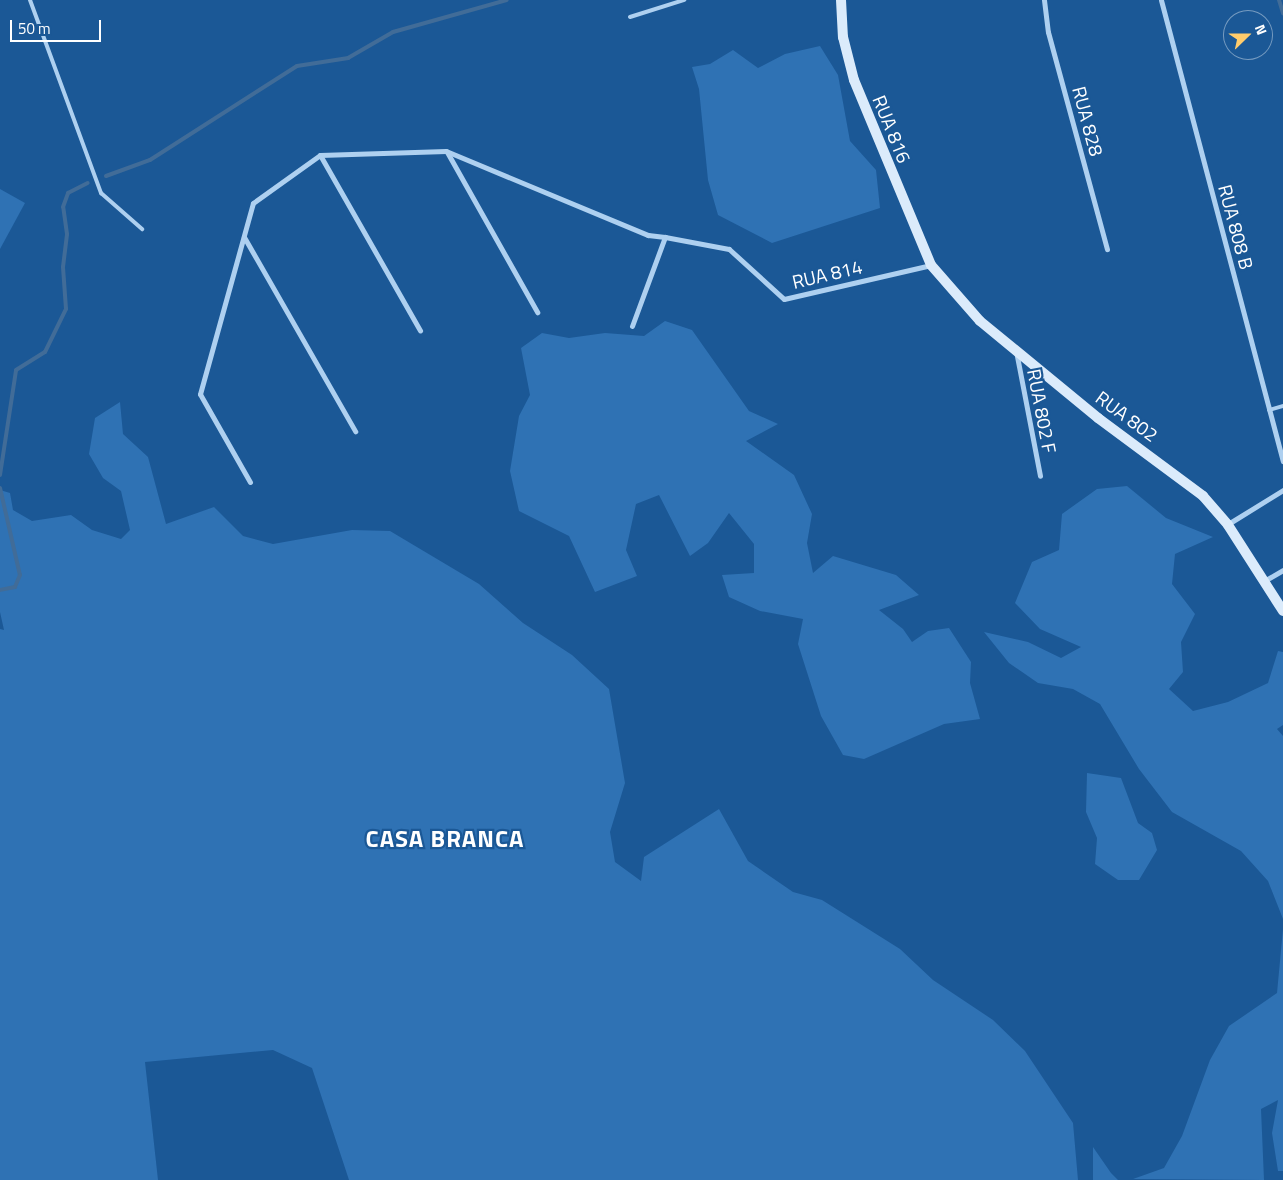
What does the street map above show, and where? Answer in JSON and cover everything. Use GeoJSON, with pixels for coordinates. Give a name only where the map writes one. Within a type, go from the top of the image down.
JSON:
{"type":"FeatureCollection","features":[{"type":"Feature","properties":{"kind":"main road","name":"RUA 816"},"geometry":{"type":"LineString","coordinates":[[841,0],[843,37],[854,80],[931,265]]}},
{"type":"Feature","properties":{"kind":"main road","name":"RUA 802"},"geometry":{"type":"LineString","coordinates":[[931,265],[962,304],[1016,351],[1194,488],[1228,525],[1283,611]]}},
{"type":"Feature","properties":{"kind":"street","name":"RUA 828"},"geometry":{"type":"LineString","coordinates":[[1044,0],[1048,32],[1107,249]]}},
{"type":"Feature","properties":{"kind":"street","name":"RUA 808 B"},"geometry":{"type":"LineString","coordinates":[[1161,0],[1283,461]]}},
{"type":"Feature","properties":{"kind":"street"},"geometry":{"type":"LineString","coordinates":[[446,151],[537,312]]}},
{"type":"Feature","properties":{"kind":"street"},"geometry":{"type":"LineString","coordinates":[[250,482],[200,394],[253,203],[320,155],[446,151],[648,235],[665,237],[632,326]]}},
{"type":"Feature","properties":{"kind":"street"},"geometry":{"type":"LineString","coordinates":[[320,155],[420,330]]}},
{"type":"Feature","properties":{"kind":"street"},"geometry":{"type":"LineString","coordinates":[[244,236],[355,431]]}},
{"type":"Feature","properties":{"kind":"street","name":"RUA 814"},"geometry":{"type":"LineString","coordinates":[[665,237],[729,249],[784,299],[931,265]]}},
{"type":"Feature","properties":{"kind":"street","name":"RUA 802 F"},"geometry":{"type":"LineString","coordinates":[[1016,351],[1040,476]]}},
{"type":"Feature","properties":{"kind":"street"},"geometry":{"type":"LineString","coordinates":[[1228,525],[1283,490]]}},
{"type":"Feature","properties":{"kind":"street"},"geometry":{"type":"LineString","coordinates":[[1264,581],[1283,570]]}},
{"type":"Feature","properties":{"kind":"lane"},"geometry":{"type":"LineString","coordinates":[[30,0],[101,194],[142,229]]}},
{"type":"Feature","properties":{"kind":"lane"},"geometry":{"type":"LineString","coordinates":[[630,17],[684,0]]}},
{"type":"Feature","properties":{"kind":"lane"},"geometry":{"type":"LineString","coordinates":[[1270,410],[1283,406]]}},
{"type":"Feature","properties":{"kind":"shaded area"},"geometry":{"type":"Polygon","coordinates":[[[820,46],[838,75],[850,141],[876,170],[880,208],[772,243],[718,215],[708,180],[699,89],[692,67],[710,64],[733,50],[758,68],[785,54],[820,46]]]}},
{"type":"Feature","properties":{"kind":"shaded area"},"geometry":{"type":"Polygon","coordinates":[[[0,189],[25,203],[0,249],[0,189]]]}},
{"type":"Feature","properties":{"kind":"shaded area"},"geometry":{"type":"Polygon","coordinates":[[[665,321],[692,330],[749,411],[778,424],[746,441],[794,475],[812,514],[807,543],[813,573],[833,556],[896,575],[919,595],[879,610],[903,629],[912,642],[928,631],[949,628],[971,662],[970,683],[980,719],[944,724],[864,759],[843,755],[821,716],[798,644],[803,619],[760,611],[729,597],[722,575],[754,573],[754,544],[729,513],[708,543],[690,556],[659,495],[636,504],[626,550],[637,576],[595,592],[569,536],[519,511],[510,471],[519,416],[530,395],[521,348],[542,333],[569,338],[605,333],[644,336],[665,321]]]}},
{"type":"Feature","properties":{"kind":"shaded area"},"geometry":{"type":"Polygon","coordinates":[[[120,402],[123,434],[148,457],[166,524],[214,507],[243,536],[273,544],[352,530],[390,531],[479,584],[523,623],[572,655],[609,689],[625,783],[610,832],[615,862],[641,881],[644,857],[719,809],[748,861],[793,892],[822,900],[900,949],[933,980],[993,1020],[1025,1051],[1073,1123],[1078,1180],[349,1180],[312,1068],[273,1050],[145,1062],[158,1180],[0,1180],[0,629],[4,630],[0,612],[0,490],[10,493],[13,510],[32,521],[71,515],[92,530],[121,539],[130,530],[121,491],[103,478],[89,454],[95,418],[120,402]]]}},
{"type":"Feature","properties":{"kind":"shaded area"},"geometry":{"type":"Polygon","coordinates":[[[1127,486],[1166,518],[1213,537],[1175,554],[1172,584],[1195,614],[1181,642],[1183,672],[1169,689],[1193,711],[1228,702],[1268,683],[1278,651],[1283,652],[1283,725],[1277,729],[1283,736],[1283,919],[1268,881],[1241,851],[1172,812],[1139,769],[1100,704],[1073,689],[1038,683],[1009,663],[984,632],[1028,642],[1061,658],[1081,647],[1040,629],[1015,603],[1032,562],[1059,550],[1062,514],[1097,489],[1127,486]]]}},
{"type":"Feature","properties":{"kind":"shaded area"},"geometry":{"type":"Polygon","coordinates":[[[1087,773],[1121,778],[1138,823],[1152,833],[1157,850],[1139,880],[1118,880],[1095,864],[1097,838],[1086,812],[1087,773]]]}},
{"type":"Feature","properties":{"kind":"shaded area"},"geometry":{"type":"Polygon","coordinates":[[[1283,929],[1283,1171],[1278,1171],[1272,1133],[1278,1100],[1261,1109],[1264,1180],[1133,1179],[1164,1168],[1182,1136],[1210,1060],[1229,1026],[1277,993],[1283,929]]]}},
{"type":"Feature","properties":{"kind":"shaded area"},"geometry":{"type":"Polygon","coordinates":[[[1093,1147],[1111,1173],[1118,1180],[1093,1180],[1093,1147]]]}},
{"type":"Feature","properties":{"kind":"waterway"},"geometry":{"type":"LineString","coordinates":[[106,176],[150,160],[297,66],[348,58],[393,32],[507,0]]}},
{"type":"Feature","properties":{"kind":"waterway"},"geometry":{"type":"LineString","coordinates":[[1279,0],[1283,13]]}},
{"type":"Feature","properties":{"kind":"waterway"},"geometry":{"type":"LineString","coordinates":[[0,475],[16,370],[45,352],[66,309],[63,267],[67,234],[63,207],[68,193],[88,183]]}},
{"type":"Feature","properties":{"kind":"waterway"},"geometry":{"type":"LineString","coordinates":[[0,488],[20,575],[15,587],[0,590]]}},
{"type":"Feature","properties":{"kind":"district","name":"CASA BRANCA"},"geometry":{"type":"Point","coordinates":[445,839]}}]}
